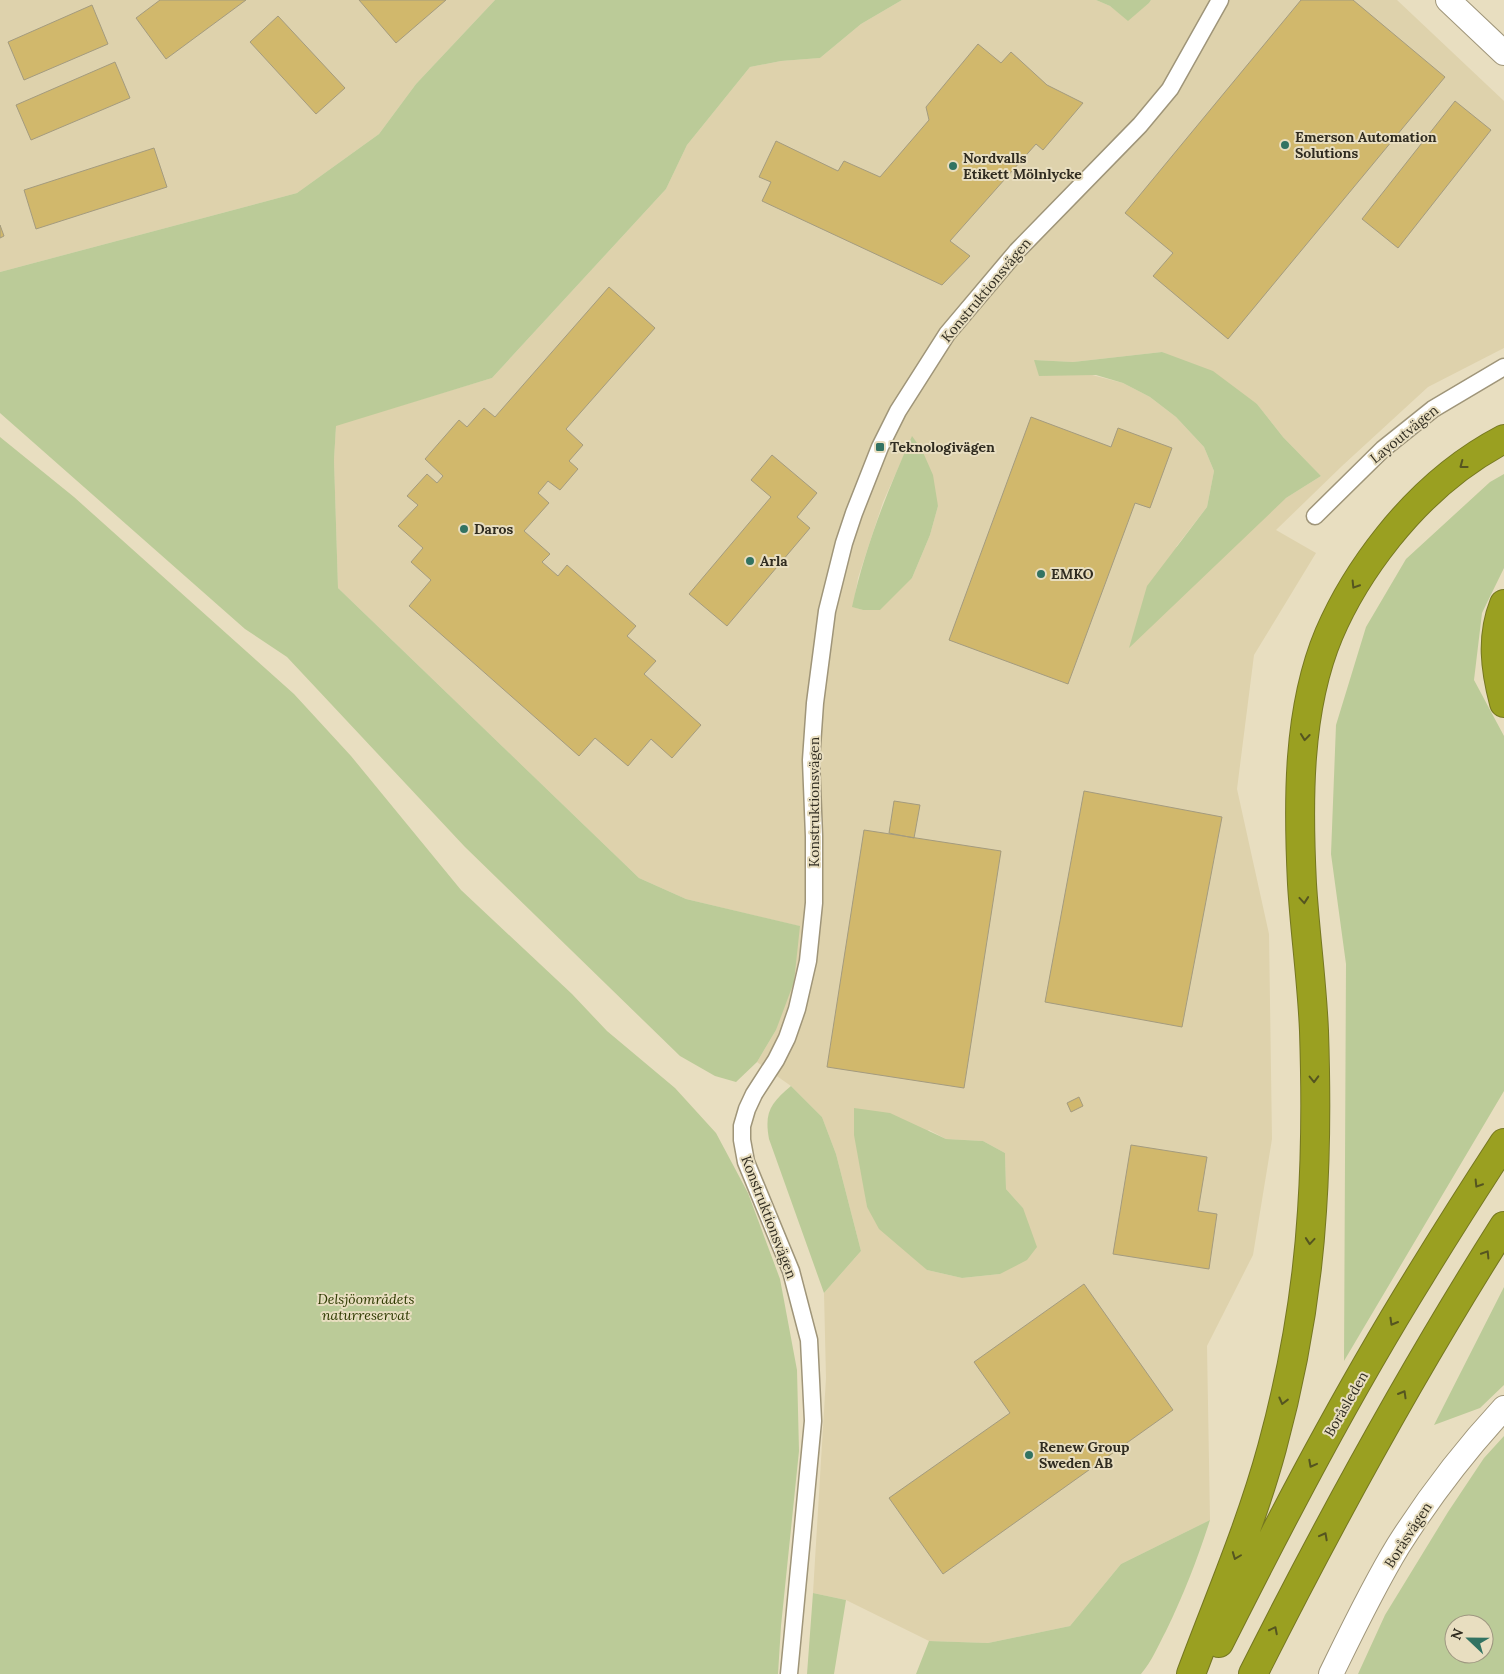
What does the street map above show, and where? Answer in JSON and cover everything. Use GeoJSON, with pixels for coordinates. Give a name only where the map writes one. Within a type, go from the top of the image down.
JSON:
{"type":"FeatureCollection","features":[{"type":"Feature","properties":{"kind":"highway"},"geometry":{"type":"LineString","coordinates":[[1191,1674],[1242,1541],[1272,1449],[1291,1369],[1305,1286],[1312,1211],[1315,1135],[1314,1030],[1302,885],[1300,829],[1301,777],[1306,724],[1315,676],[1329,635],[1351,591],[1373,556],[1403,518],[1440,482],[1480,452],[1504,439]]}},
{"type":"Feature","properties":{"kind":"highway"},"geometry":{"type":"LineString","coordinates":[[1504,604],[1496,633],[1494,657],[1498,683],[1504,703]]}},
{"type":"Feature","properties":{"kind":"highway","name":"Boråsleden"},"geometry":{"type":"LineString","coordinates":[[1204,1674],[1261,1559],[1333,1425],[1420,1275],[1504,1143]]}},
{"type":"Feature","properties":{"kind":"highway"},"geometry":{"type":"LineString","coordinates":[[1253,1674],[1300,1579],[1370,1450],[1460,1296],[1504,1226]]}},
{"type":"Feature","properties":{"kind":"street","name":"Konstruktionsvägen"},"geometry":{"type":"LineString","coordinates":[[789,1674],[813,1421],[809,1340],[791,1271],[746,1162],[742,1140],[742,1126],[754,1094],[776,1060],[787,1038],[797,1009],[808,961],[814,903],[811,760],[815,703],[827,611],[844,543],[875,460],[898,411],[947,334],[1017,251],[1140,124],[1170,89],[1220,0]]}},
{"type":"Feature","properties":{"kind":"street"},"geometry":{"type":"LineString","coordinates":[[1448,0],[1504,54]]}},
{"type":"Feature","properties":{"kind":"street","name":"Layoutvägen"},"geometry":{"type":"LineString","coordinates":[[1315,516],[1383,449],[1433,408],[1504,367]]}},
{"type":"Feature","properties":{"kind":"street","name":"Boråsvägen"},"geometry":{"type":"LineString","coordinates":[[1331,1674],[1398,1547],[1449,1473],[1504,1408]]}},
{"type":"Feature","properties":{"kind":"shaded area"},"geometry":{"type":"Polygon","coordinates":[[[0,0],[495,0],[416,84],[379,134],[297,193],[0,272],[0,0]]]}},
{"type":"Feature","properties":{"kind":"shaded area"},"geometry":{"type":"Polygon","coordinates":[[[902,0],[1096,0],[1110,6],[1128,20],[1151,0],[1397,0],[1504,101],[1504,348],[1428,387],[1276,530],[1316,553],[1254,655],[1237,789],[1269,934],[1272,1139],[1253,1255],[1207,1346],[1210,1520],[1121,1564],[1070,1626],[988,1643],[929,1641],[846,1600],[813,1593],[826,1378],[824,1293],[861,1251],[836,1154],[822,1117],[791,1086],[757,1062],[776,1030],[799,926],[686,899],[639,878],[338,588],[334,460],[336,425],[492,378],[666,189],[687,145],[750,67],[781,61],[820,58],[861,24],[902,0]],[[1162,352],[1073,362],[1034,360],[1123,383],[1150,397],[1176,417],[1204,447],[1214,471],[1207,507],[1176,547],[1286,498],[1321,476],[1283,437],[1257,404],[1162,352]],[[912,437],[883,502],[858,578],[853,607],[863,610],[912,578],[930,535],[938,506],[912,437]],[[929,1130],[863,1180],[867,1207],[927,1270],[962,1278],[1000,1274],[1023,1208],[1006,1189],[1005,1153],[983,1141],[946,1139],[929,1130]]]}},
{"type":"Feature","properties":{"kind":"green space"},"geometry":{"type":"Polygon","coordinates":[[[495,0],[902,0],[861,24],[820,58],[781,61],[750,67],[687,145],[666,189],[492,378],[336,426],[334,460],[338,588],[639,878],[686,899],[800,926],[794,982],[776,1030],[757,1062],[736,1082],[715,1076],[680,1056],[465,847],[287,657],[245,629],[0,413],[0,272],[297,193],[379,134],[416,84],[495,0]]]}},
{"type":"Feature","properties":{"kind":"green space"},"geometry":{"type":"Polygon","coordinates":[[[1096,0],[1151,0],[1128,21],[1110,6],[1096,0]]]}},
{"type":"Feature","properties":{"kind":"green space"},"geometry":{"type":"Polygon","coordinates":[[[1162,352],[1213,371],[1257,404],[1283,437],[1321,476],[1286,498],[1129,648],[1147,586],[1207,507],[1214,471],[1204,447],[1176,417],[1150,397],[1123,383],[1096,375],[1039,376],[1034,360],[1073,362],[1162,352]]]}},
{"type":"Feature","properties":{"kind":"green space"},"geometry":{"type":"Polygon","coordinates":[[[912,436],[922,450],[933,475],[938,506],[930,535],[912,578],[880,610],[863,610],[852,607],[863,563],[878,520],[912,436]]]}},
{"type":"Feature","properties":{"kind":"green space","name":"Delsjöområdets naturreservat"},"geometry":{"type":"Polygon","coordinates":[[[0,437],[74,497],[294,694],[351,756],[461,890],[572,994],[607,1031],[675,1088],[716,1133],[748,1193],[780,1279],[797,1370],[799,1451],[781,1626],[778,1674],[0,1674],[0,437]]]}},
{"type":"Feature","properties":{"kind":"green space"},"geometry":{"type":"Polygon","coordinates":[[[1504,474],[1504,568],[1482,613],[1474,680],[1504,736],[1504,1091],[1344,1361],[1346,964],[1331,854],[1336,725],[1366,627],[1406,559],[1490,482],[1504,474]]]}},
{"type":"Feature","properties":{"kind":"green space"},"geometry":{"type":"Polygon","coordinates":[[[791,1086],[822,1117],[836,1154],[861,1251],[824,1293],[769,1139],[768,1115],[774,1103],[791,1086]]]}},
{"type":"Feature","properties":{"kind":"green space"},"geometry":{"type":"Polygon","coordinates":[[[854,1108],[890,1113],[946,1139],[983,1141],[1005,1153],[1006,1189],[1023,1208],[1037,1247],[1027,1260],[1000,1274],[962,1278],[927,1270],[879,1229],[867,1207],[854,1135],[854,1108]]]}},
{"type":"Feature","properties":{"kind":"green space"},"geometry":{"type":"Polygon","coordinates":[[[1504,1287],[1504,1385],[1480,1408],[1434,1425],[1504,1287]]]}},
{"type":"Feature","properties":{"kind":"green space"},"geometry":{"type":"Polygon","coordinates":[[[1504,1436],[1504,1674],[1358,1674],[1385,1615],[1448,1512],[1484,1458],[1504,1436]]]}},
{"type":"Feature","properties":{"kind":"green space"},"geometry":{"type":"Polygon","coordinates":[[[1210,1520],[1196,1562],[1179,1603],[1155,1653],[1141,1674],[916,1674],[929,1641],[988,1643],[1070,1626],[1121,1564],[1210,1520]]]}},
{"type":"Feature","properties":{"kind":"green space"},"geometry":{"type":"Polygon","coordinates":[[[813,1593],[846,1600],[834,1674],[807,1674],[813,1593]]]}},
{"type":"Feature","properties":{"kind":"building"},"geometry":{"type":"Polygon","coordinates":[[[160,0],[246,0],[166,59],[136,18],[160,0]]]}},
{"type":"Feature","properties":{"kind":"building"},"geometry":{"type":"Polygon","coordinates":[[[359,0],[446,0],[396,43],[359,0]]]}},
{"type":"Feature","properties":{"kind":"building","name":"Emerson Automation Solutions"},"geometry":{"type":"Polygon","coordinates":[[[1301,0],[1353,0],[1445,77],[1228,339],[1153,276],[1173,253],[1125,213],[1301,0]]]}},
{"type":"Feature","properties":{"kind":"building"},"geometry":{"type":"Polygon","coordinates":[[[92,5],[108,44],[24,80],[8,42],[92,5]]]}},
{"type":"Feature","properties":{"kind":"building"},"geometry":{"type":"Polygon","coordinates":[[[278,16],[345,88],[316,114],[250,42],[278,16]]]}},
{"type":"Feature","properties":{"kind":"building","name":"Nordvalls Etikett Mölnlycke"},"geometry":{"type":"Polygon","coordinates":[[[978,44],[1001,63],[1011,52],[1047,85],[1083,103],[1043,150],[1036,144],[950,241],[970,256],[942,285],[762,201],[771,182],[759,177],[776,141],[838,171],[844,161],[880,177],[929,120],[926,107],[978,44]]]}},
{"type":"Feature","properties":{"kind":"building"},"geometry":{"type":"Polygon","coordinates":[[[115,62],[130,98],[31,140],[16,105],[115,62]]]}},
{"type":"Feature","properties":{"kind":"building","name":"Emerson Automation Solutions"},"geometry":{"type":"Polygon","coordinates":[[[1455,101],[1491,130],[1398,248],[1362,219],[1455,101]]]}},
{"type":"Feature","properties":{"kind":"building"},"geometry":{"type":"Polygon","coordinates":[[[154,148],[167,187],[36,229],[24,190],[154,148]]]}},
{"type":"Feature","properties":{"kind":"building"},"geometry":{"type":"Polygon","coordinates":[[[0,225],[4,236],[0,238],[0,225]]]}},
{"type":"Feature","properties":{"kind":"building","name":"Daros"},"geometry":{"type":"Polygon","coordinates":[[[609,287],[655,328],[566,429],[583,445],[569,461],[578,469],[560,490],[548,481],[538,493],[549,503],[524,531],[550,554],[542,562],[558,576],[567,565],[636,626],[627,636],[656,661],[644,674],[701,725],[672,758],[651,739],[628,766],[595,738],[579,756],[409,606],[431,580],[411,562],[423,548],[398,526],[418,505],[407,496],[427,474],[437,483],[443,476],[425,459],[459,420],[467,427],[484,408],[495,417],[609,287]]]}},
{"type":"Feature","properties":{"kind":"building","name":"EMKO"},"geometry":{"type":"Polygon","coordinates":[[[1031,417],[1111,447],[1118,428],[1172,448],[1150,508],[1135,503],[1068,684],[949,640],[1031,417]]]}},
{"type":"Feature","properties":{"kind":"building","name":"Arla"},"geometry":{"type":"Polygon","coordinates":[[[772,455],[817,493],[797,517],[810,528],[727,626],[689,594],[771,497],[751,480],[772,455]]]}},
{"type":"Feature","properties":{"kind":"building"},"geometry":{"type":"Polygon","coordinates":[[[1084,791],[1222,817],[1182,1027],[1045,1002],[1084,791]]]}},
{"type":"Feature","properties":{"kind":"building"},"geometry":{"type":"Polygon","coordinates":[[[894,801],[920,805],[914,838],[889,833],[894,801]]]}},
{"type":"Feature","properties":{"kind":"building"},"geometry":{"type":"Polygon","coordinates":[[[864,830],[1001,851],[964,1088],[827,1067],[864,830]]]}},
{"type":"Feature","properties":{"kind":"building"},"geometry":{"type":"Polygon","coordinates":[[[1079,1097],[1083,1106],[1071,1112],[1067,1103],[1079,1097]]]}},
{"type":"Feature","properties":{"kind":"building"},"geometry":{"type":"Polygon","coordinates":[[[1131,1145],[1207,1157],[1198,1211],[1217,1214],[1209,1269],[1113,1254],[1131,1145]]]}},
{"type":"Feature","properties":{"kind":"building","name":"Renew Group Sweden AB"},"geometry":{"type":"Polygon","coordinates":[[[1084,1284],[1173,1410],[943,1574],[889,1498],[1010,1413],[974,1362],[1084,1284]]]}},
{"type":"Feature","properties":{"kind":"place","name":"Emerson Automation Solutions"},"geometry":{"type":"Point","coordinates":[1285,145]}},
{"type":"Feature","properties":{"kind":"place","name":"Nordvalls Etikett Mölnlycke"},"geometry":{"type":"Point","coordinates":[953,166]}},
{"type":"Feature","properties":{"kind":"place","name":"Teknologivägen"},"geometry":{"type":"Point","coordinates":[880,447]}},
{"type":"Feature","properties":{"kind":"place","name":"Daros"},"geometry":{"type":"Point","coordinates":[464,529]}},
{"type":"Feature","properties":{"kind":"place","name":"Arla"},"geometry":{"type":"Point","coordinates":[750,561]}},
{"type":"Feature","properties":{"kind":"place","name":"EMKO"},"geometry":{"type":"Point","coordinates":[1041,574]}},
{"type":"Feature","properties":{"kind":"place","name":"Renew Group Sweden AB"},"geometry":{"type":"Point","coordinates":[1029,1455]}}]}
